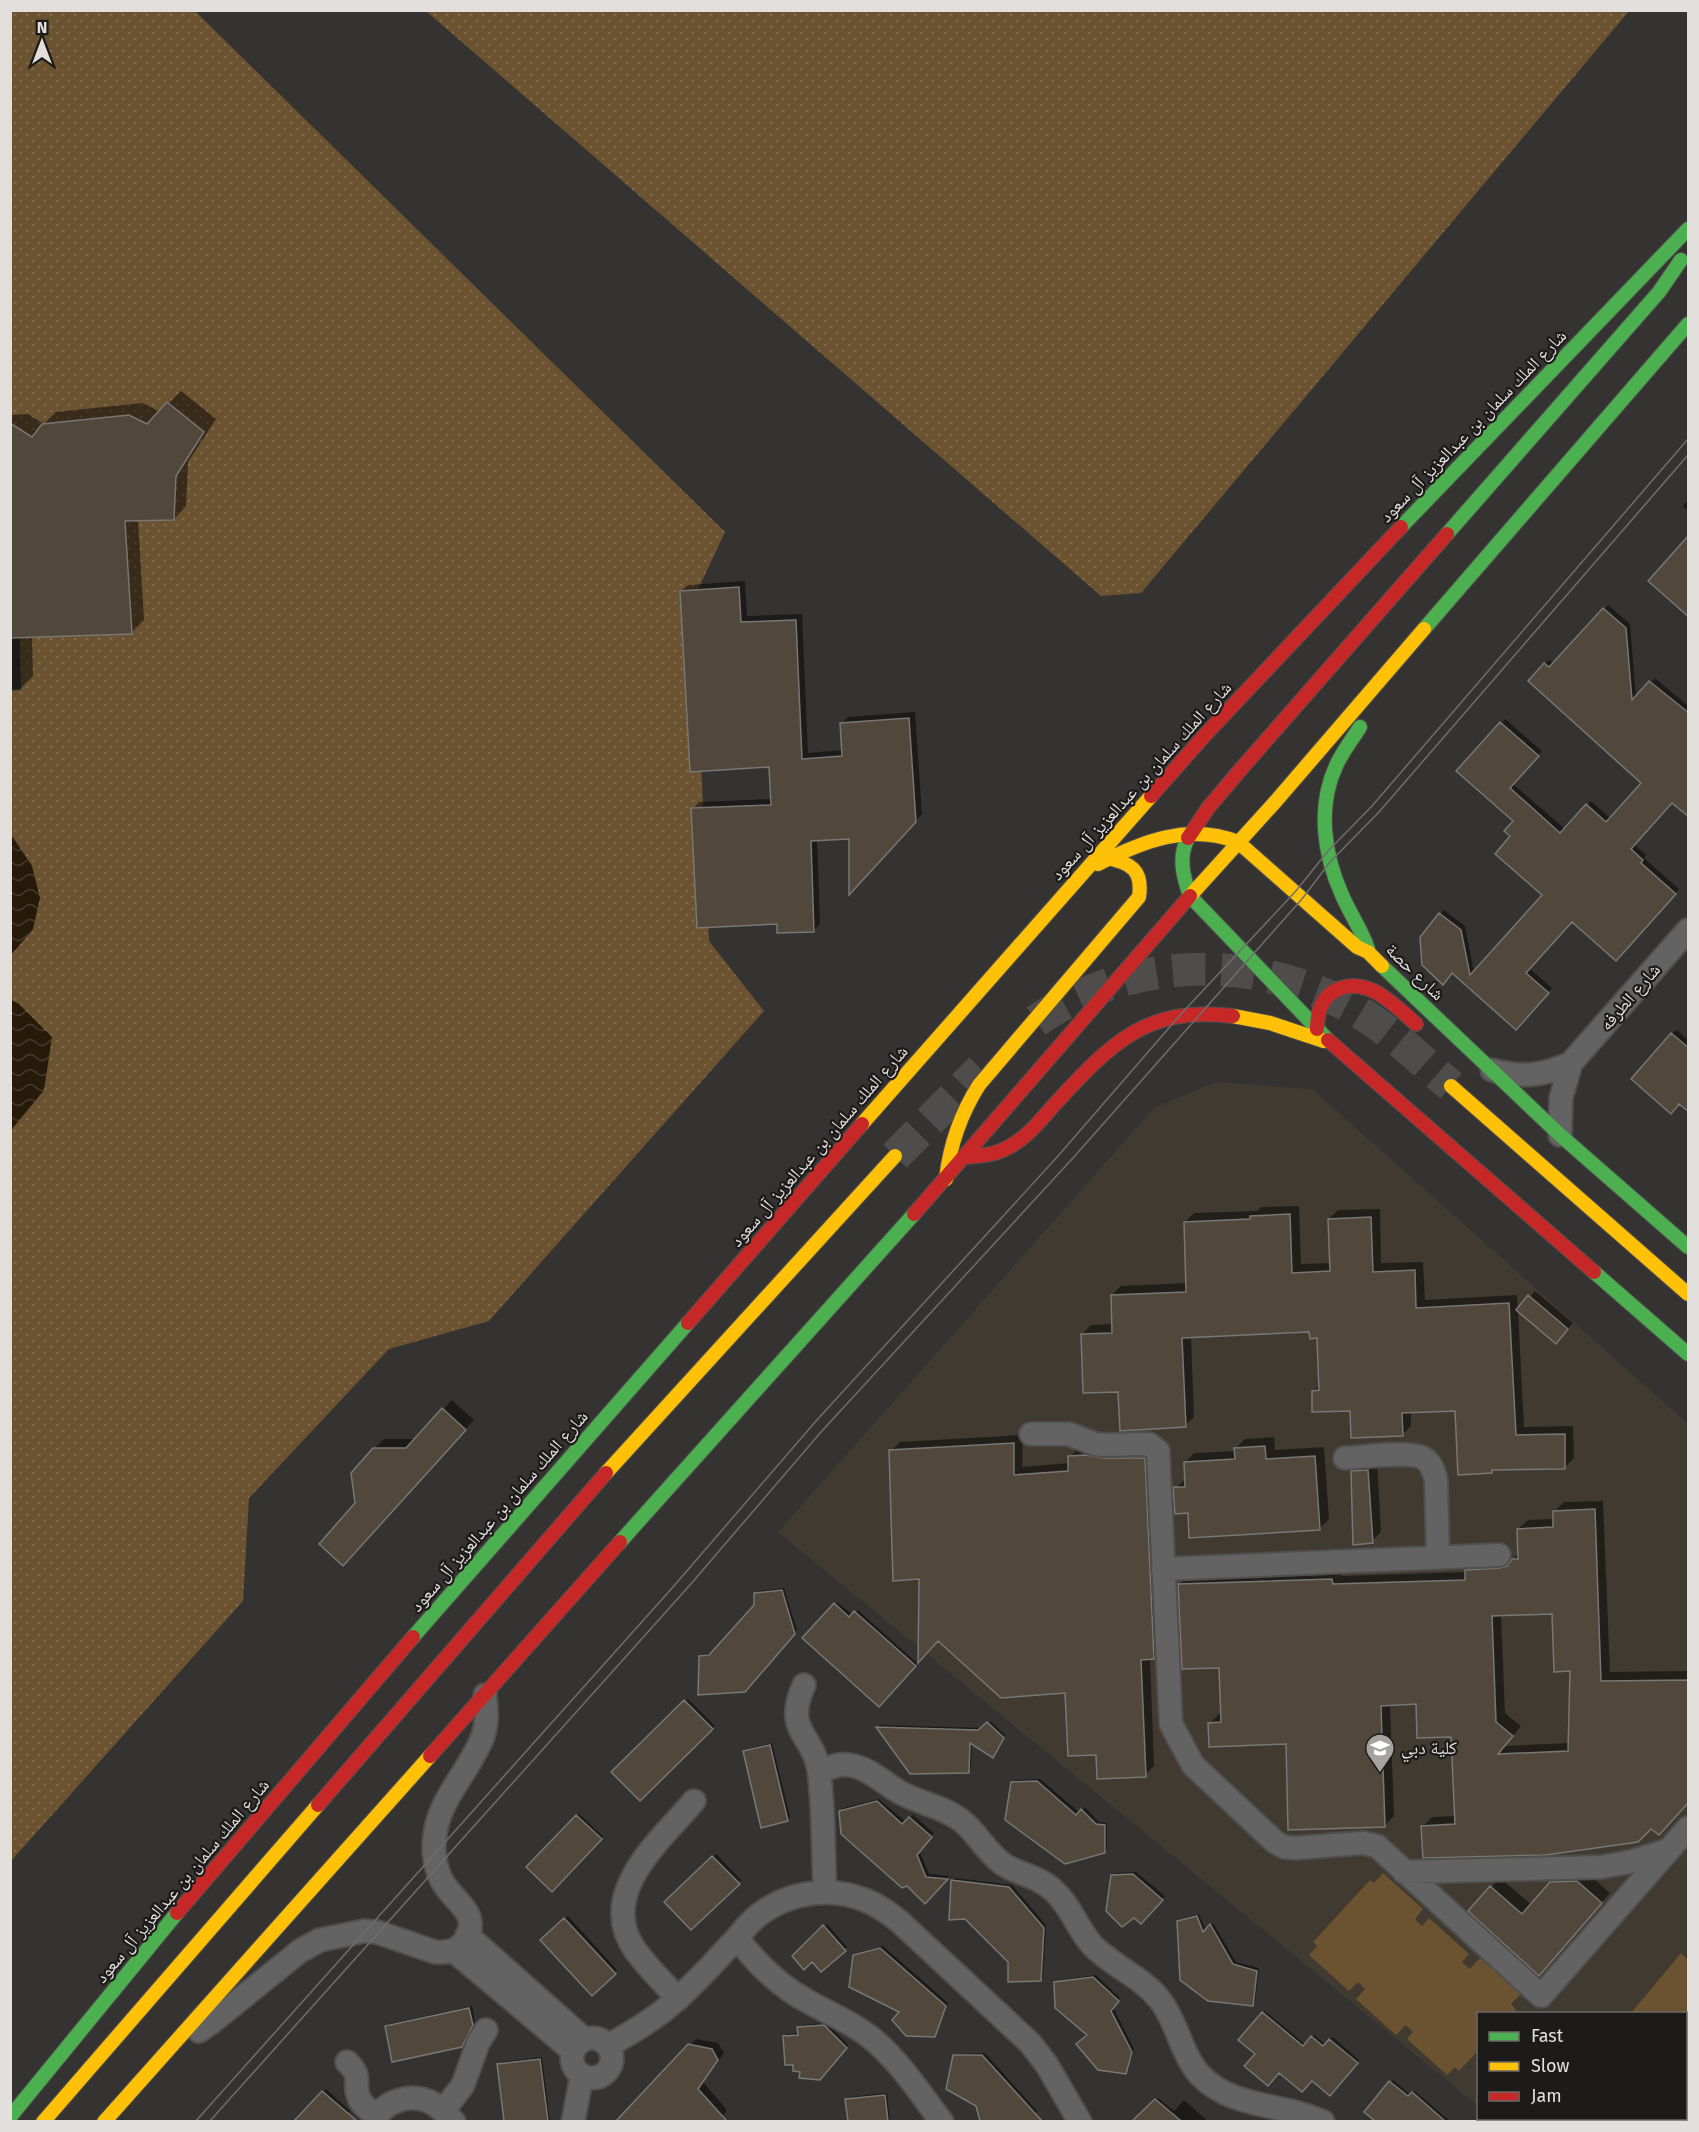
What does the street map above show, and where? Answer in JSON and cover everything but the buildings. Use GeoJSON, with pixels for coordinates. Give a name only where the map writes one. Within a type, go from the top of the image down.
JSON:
{"type":"FeatureCollection","features":[{"type":"Feature","properties":{"kind":"main road","name":"شارع الملك سلمان بن عبدالعزيز آل سعود"},"geometry":{"type":"LineString","coordinates":[[10,2117],[198,1887],[474,1566],[1230,707],[1452,472],[1689,229]]}},
{"type":"Feature","properties":{"kind":"main road"},"geometry":{"type":"LineString","coordinates":[[1689,250],[1659,292],[1241,769],[1189,835],[1183,849],[1182,865],[1184,880],[1190,896],[1331,1043],[1689,1354]]}},
{"type":"Feature","properties":{"kind":"main road"},"geometry":{"type":"LineString","coordinates":[[104,2121],[946,1179],[1689,324]]}},
{"type":"Feature","properties":{"kind":"main road"},"geometry":{"type":"LineString","coordinates":[[1368,952],[1365,939],[1348,909],[1330,862],[1324,827],[1324,806],[1328,786],[1336,766],[1404,653]]}},
{"type":"Feature","properties":{"kind":"main road"},"geometry":{"type":"LineString","coordinates":[[1229,806],[1228,790],[1241,769]]}},
{"type":"Feature","properties":{"kind":"main road"},"geometry":{"type":"LineString","coordinates":[[1243,817],[1252,816],[1276,801]]}},
{"type":"Feature","properties":{"kind":"main road","name":"شارع حصة"},"geometry":{"type":"LineString","coordinates":[[1079,877],[1107,858],[1133,846],[1151,841],[1205,833],[1238,842],[1357,948],[1368,952],[1560,1135],[1689,1247]]}},
{"type":"Feature","properties":{"kind":"main road"},"geometry":{"type":"LineString","coordinates":[[946,1179],[948,1155],[954,1130],[964,1106],[1139,897],[1141,889],[1137,872],[1125,862],[1107,858]]}},
{"type":"Feature","properties":{"kind":"main road"},"geometry":{"type":"LineString","coordinates":[[1317,1029],[1320,1005],[1327,995],[1348,985],[1360,985],[1372,989],[1434,1036],[1468,1048]]}},
{"type":"Feature","properties":{"kind":"main road"},"geometry":{"type":"LineString","coordinates":[[965,1157],[987,1157],[1008,1150],[1025,1136],[1111,1047],[1132,1032],[1156,1021],[1181,1014],[1200,1012],[1236,1015],[1284,1026],[1331,1043]]}},
{"type":"Feature","properties":{"kind":"main road"},"geometry":{"type":"LineString","coordinates":[[1451,1086],[1689,1294]]}},
{"type":"Feature","properties":{"kind":"main road"},"geometry":{"type":"LineString","coordinates":[[43,2121],[613,1466],[895,1156]]}},
{"type":"Feature","properties":{"kind":"street","name":"شارع الطرفه"},"geometry":{"type":"LineString","coordinates":[[1560,1135],[1561,1098],[1571,1063],[1689,930]]}},
{"type":"Feature","properties":{"kind":"street","name":"شارع الطرفه"},"geometry":{"type":"LineString","coordinates":[[1492,1070],[1508,1074],[1540,1074],[1571,1063]]}},
{"type":"Feature","properties":{"kind":"street"},"geometry":{"type":"LineString","coordinates":[[1030,1434],[1069,1434],[1095,1444],[1149,1444],[1158,1451],[1169,1716],[1175,1733],[1193,1766],[1275,1842],[1295,1848],[1363,1843],[1377,1846],[1541,1996],[1689,1828]]}},
{"type":"Feature","properties":{"kind":"street"},"geometry":{"type":"LineString","coordinates":[[1345,1458],[1409,1455],[1421,1457],[1429,1462],[1436,1480],[1438,1558]]}},
{"type":"Feature","properties":{"kind":"street"},"geometry":{"type":"LineString","coordinates":[[1163,1569],[1499,1555]]}},
{"type":"Feature","properties":{"kind":"street"},"geometry":{"type":"LineString","coordinates":[[804,1685],[798,1699],[796,1714],[799,1729],[812,1752],[819,1772],[825,1892]]}},
{"type":"Feature","properties":{"kind":"street"},"geometry":{"type":"LineString","coordinates":[[171,2045],[212,2022],[300,1951],[320,1940],[364,1931],[377,1932],[444,1953],[460,1942],[469,1920],[466,1911],[441,1881],[434,1853],[435,1832],[440,1811],[483,1735],[487,1715],[485,1695]]}},
{"type":"Feature","properties":{"kind":"street"},"geometry":{"type":"LineString","coordinates":[[819,1772],[832,1766],[846,1764],[860,1767],[899,1792],[948,1811],[963,1821],[988,1852],[1004,1865],[1042,1880],[1057,1893],[1079,1929],[1094,1946],[1112,1962],[1148,1986],[1172,2019],[1201,2076],[1220,2090],[1240,2099],[1295,2111],[1323,2121]]}},
{"type":"Feature","properties":{"kind":"street"},"geometry":{"type":"LineString","coordinates":[[678,1999],[635,1950],[627,1934],[623,1917],[624,1899],[629,1882],[638,1867],[694,1802]]}},
{"type":"Feature","properties":{"kind":"street"},"geometry":{"type":"LineString","coordinates":[[1404,1872],[1601,1867],[1634,1861],[1670,1850]]}},
{"type":"Feature","properties":{"kind":"street"},"geometry":{"type":"LineString","coordinates":[[609,2046],[658,2015],[678,1999],[755,1919],[776,1905],[791,1898],[825,1892],[845,1894],[883,1909],[900,1922],[1030,2043],[1047,2065],[1080,2121]]}},
{"type":"Feature","properties":{"kind":"street"},"geometry":{"type":"LineString","coordinates":[[737,1938],[769,1974],[788,1990],[851,2024],[887,2052],[903,2069],[942,2121]]}},
{"type":"Feature","properties":{"kind":"street"},"geometry":{"type":"LineString","coordinates":[[460,1942],[579,2045]]}},
{"type":"Feature","properties":{"kind":"street"},"geometry":{"type":"LineString","coordinates":[[347,2062],[354,2069],[358,2079],[358,2096],[361,2102],[376,2119],[390,2103],[409,2097],[427,2100],[449,2116],[478,2043],[486,2030]]}},
{"type":"Feature","properties":{"kind":"street"},"geometry":{"type":"LineString","coordinates":[[593,2037],[609,2046],[612,2053],[610,2068],[597,2078],[589,2078],[575,2069],[572,2060],[579,2045],[593,2037]]}},
{"type":"Feature","properties":{"kind":"street"},"geometry":{"type":"LineString","coordinates":[[573,2121],[582,2075]]}},
{"type":"Feature","properties":{"kind":"shaded area"},"geometry":{"type":"Polygon","coordinates":[[[11,11],[195,11],[725,532],[694,598],[709,941],[764,1011],[489,1321],[389,1349],[249,1498],[243,1601],[11,1861],[11,1130],[44,1090],[19,1004],[11,1000],[11,955],[33,929],[32,866],[11,834],[11,691],[21,690],[20,638],[132,634],[125,521],[174,520],[176,476],[204,432],[167,402],[147,424],[129,415],[42,424],[32,437],[15,426],[11,426],[11,11]]]}},
{"type":"Feature","properties":{"kind":"shaded area"},"geometry":{"type":"Polygon","coordinates":[[[426,11],[1629,11],[1141,593],[1101,596],[426,11]]]}},
{"type":"Feature","properties":{"kind":"shaded area","name":"كلية دبي"},"geometry":{"type":"Polygon","coordinates":[[[1216,1082],[1312,1089],[1688,1424],[1688,2121],[1495,2120],[1687,2120],[1687,2012],[1477,2012],[1477,2105],[778,1532],[1154,1108],[1216,1082]]]}},
{"type":"Feature","properties":{"kind":"shaded area"},"geometry":{"type":"Polygon","coordinates":[[[1383,1873],[1423,1909],[1415,1919],[1422,1926],[1429,1918],[1469,1954],[1462,1962],[1470,1969],[1480,1958],[1521,1994],[1511,2004],[1516,2010],[1514,2012],[1477,2012],[1477,2052],[1459,2071],[1455,2067],[1447,2075],[1407,2039],[1413,2032],[1406,2025],[1396,2035],[1356,1999],[1365,1989],[1358,1982],[1349,1991],[1309,1955],[1317,1946],[1313,1942],[1370,1880],[1374,1883],[1383,1873]]]}},
{"type":"Feature","properties":{"kind":"shaded area"},"geometry":{"type":"Polygon","coordinates":[[[1681,1953],[1688,1960],[1688,2121],[1541,2121],[1687,2120],[1687,2012],[1632,2012],[1681,1953]]]}},
{"type":"Feature","properties":{"kind":"water"},"geometry":{"type":"Polygon","coordinates":[[[10,834],[32,866],[40,898],[33,929],[11,955],[10,834]]]}},
{"type":"Feature","properties":{"kind":"water"},"geometry":{"type":"Polygon","coordinates":[[[11,1000],[19,1004],[52,1037],[44,1090],[11,1130],[11,1000]]]}},
{"type":"Feature","properties":{"kind":"tunnel"},"geometry":{"type":"LineString","coordinates":[[1036,1021],[1071,1000],[1109,985],[1147,974],[1187,970],[1227,970],[1266,976],[1305,987],[1358,1011],[1399,1041],[1451,1086]]}},
{"type":"Feature","properties":{"kind":"tunnel"},"geometry":{"type":"LineString","coordinates":[[895,1156],[981,1069]]}},
{"type":"Feature","properties":{"kind":"tram line"},"geometry":{"type":"LineString","coordinates":[[195,2122],[673,1587],[816,1421],[1058,1156],[1181,1014],[1295,892],[1328,851],[1372,806],[1688,439]]}},
{"type":"Feature","properties":{"kind":"tram line"},"geometry":{"type":"LineString","coordinates":[[209,2122],[690,1585],[821,1432],[1073,1158],[1302,899],[1330,862],[1379,812],[1688,455]]}},
{"type":"Feature","properties":{"kind":"traffic: fast"},"geometry":{"type":"LineString","coordinates":[[1401,527],[1688,229]]}},
{"type":"Feature","properties":{"kind":"traffic: fast"},"geometry":{"type":"LineString","coordinates":[[1447,534],[1659,292],[1681,260]]}},
{"type":"Feature","properties":{"kind":"traffic: fast"},"geometry":{"type":"LineString","coordinates":[[1424,629],[1688,324]]}},
{"type":"Feature","properties":{"kind":"traffic: fast"},"geometry":{"type":"LineString","coordinates":[[1360,727],[1341,756],[1330,782],[1326,798],[1325,831],[1336,880],[1368,949]]}},
{"type":"Feature","properties":{"kind":"traffic: fast"},"geometry":{"type":"LineString","coordinates":[[1188,838],[1182,859],[1190,896],[1328,1040]]}},
{"type":"Feature","properties":{"kind":"traffic: fast"},"geometry":{"type":"LineString","coordinates":[[1382,966],[1560,1135],[1688,1247]]}},
{"type":"Feature","properties":{"kind":"traffic: fast"},"geometry":{"type":"LineString","coordinates":[[620,1542],[914,1214]]}},
{"type":"Feature","properties":{"kind":"traffic: fast"},"geometry":{"type":"LineString","coordinates":[[1594,1272],[1688,1354]]}},
{"type":"Feature","properties":{"kind":"traffic: fast"},"geometry":{"type":"LineString","coordinates":[[413,1637],[688,1323]]}},
{"type":"Feature","properties":{"kind":"traffic: fast"},"geometry":{"type":"LineString","coordinates":[[10,2117],[177,1913]]}},
{"type":"Feature","properties":{"kind":"traffic: slow"},"geometry":{"type":"LineString","coordinates":[[1190,896],[1276,801],[1424,629]]}},
{"type":"Feature","properties":{"kind":"traffic: slow"},"geometry":{"type":"LineString","coordinates":[[862,1124],[1151,796]]}},
{"type":"Feature","properties":{"kind":"traffic: slow"},"geometry":{"type":"LineString","coordinates":[[1098,864],[1132,848],[1166,837],[1201,834],[1238,842],[1357,947],[1368,952],[1382,966]]}},
{"type":"Feature","properties":{"kind":"traffic: slow"},"geometry":{"type":"LineString","coordinates":[[946,1179],[957,1130],[966,1107],[979,1085],[1139,897],[1139,880],[1134,869],[1123,862],[1107,858]]}},
{"type":"Feature","properties":{"kind":"traffic: slow"},"geometry":{"type":"LineString","coordinates":[[1233,1016],[1270,1023],[1324,1041]]}},
{"type":"Feature","properties":{"kind":"traffic: slow"},"geometry":{"type":"LineString","coordinates":[[1451,1086],[1688,1294]]}},
{"type":"Feature","properties":{"kind":"traffic: slow"},"geometry":{"type":"LineString","coordinates":[[606,1473],[895,1156]]}},
{"type":"Feature","properties":{"kind":"traffic: slow"},"geometry":{"type":"LineString","coordinates":[[104,2122],[430,1756]]}},
{"type":"Feature","properties":{"kind":"traffic: slow"},"geometry":{"type":"LineString","coordinates":[[43,2122],[318,1805]]}},
{"type":"Feature","properties":{"kind":"traffic: jam"},"geometry":{"type":"LineString","coordinates":[[1151,796],[1204,736],[1401,527]]}},
{"type":"Feature","properties":{"kind":"traffic: jam"},"geometry":{"type":"LineString","coordinates":[[1188,838],[1208,808],[1241,769],[1447,534]]}},
{"type":"Feature","properties":{"kind":"traffic: jam"},"geometry":{"type":"LineString","coordinates":[[914,1214],[1190,896]]}},
{"type":"Feature","properties":{"kind":"traffic: jam"},"geometry":{"type":"LineString","coordinates":[[1317,1029],[1323,1002],[1331,993],[1348,986],[1359,986],[1380,994],[1416,1024]]}},
{"type":"Feature","properties":{"kind":"traffic: jam"},"geometry":{"type":"LineString","coordinates":[[965,1157],[996,1153],[1019,1141],[1092,1065],[1131,1034],[1175,1017],[1202,1014],[1233,1016]]}},
{"type":"Feature","properties":{"kind":"traffic: jam"},"geometry":{"type":"LineString","coordinates":[[1328,1040],[1594,1272]]}},
{"type":"Feature","properties":{"kind":"traffic: jam"},"geometry":{"type":"LineString","coordinates":[[688,1323],[862,1124]]}},
{"type":"Feature","properties":{"kind":"traffic: jam"},"geometry":{"type":"LineString","coordinates":[[318,1805],[606,1473]]}},
{"type":"Feature","properties":{"kind":"traffic: jam"},"geometry":{"type":"LineString","coordinates":[[430,1756],[620,1542]]}},
{"type":"Feature","properties":{"kind":"traffic: jam"},"geometry":{"type":"LineString","coordinates":[[177,1913],[413,1637]]}},
{"type":"Feature","properties":{"kind":"place","name":"كلية دبي"},"geometry":{"type":"Point","coordinates":[1380,1774]}}]}
